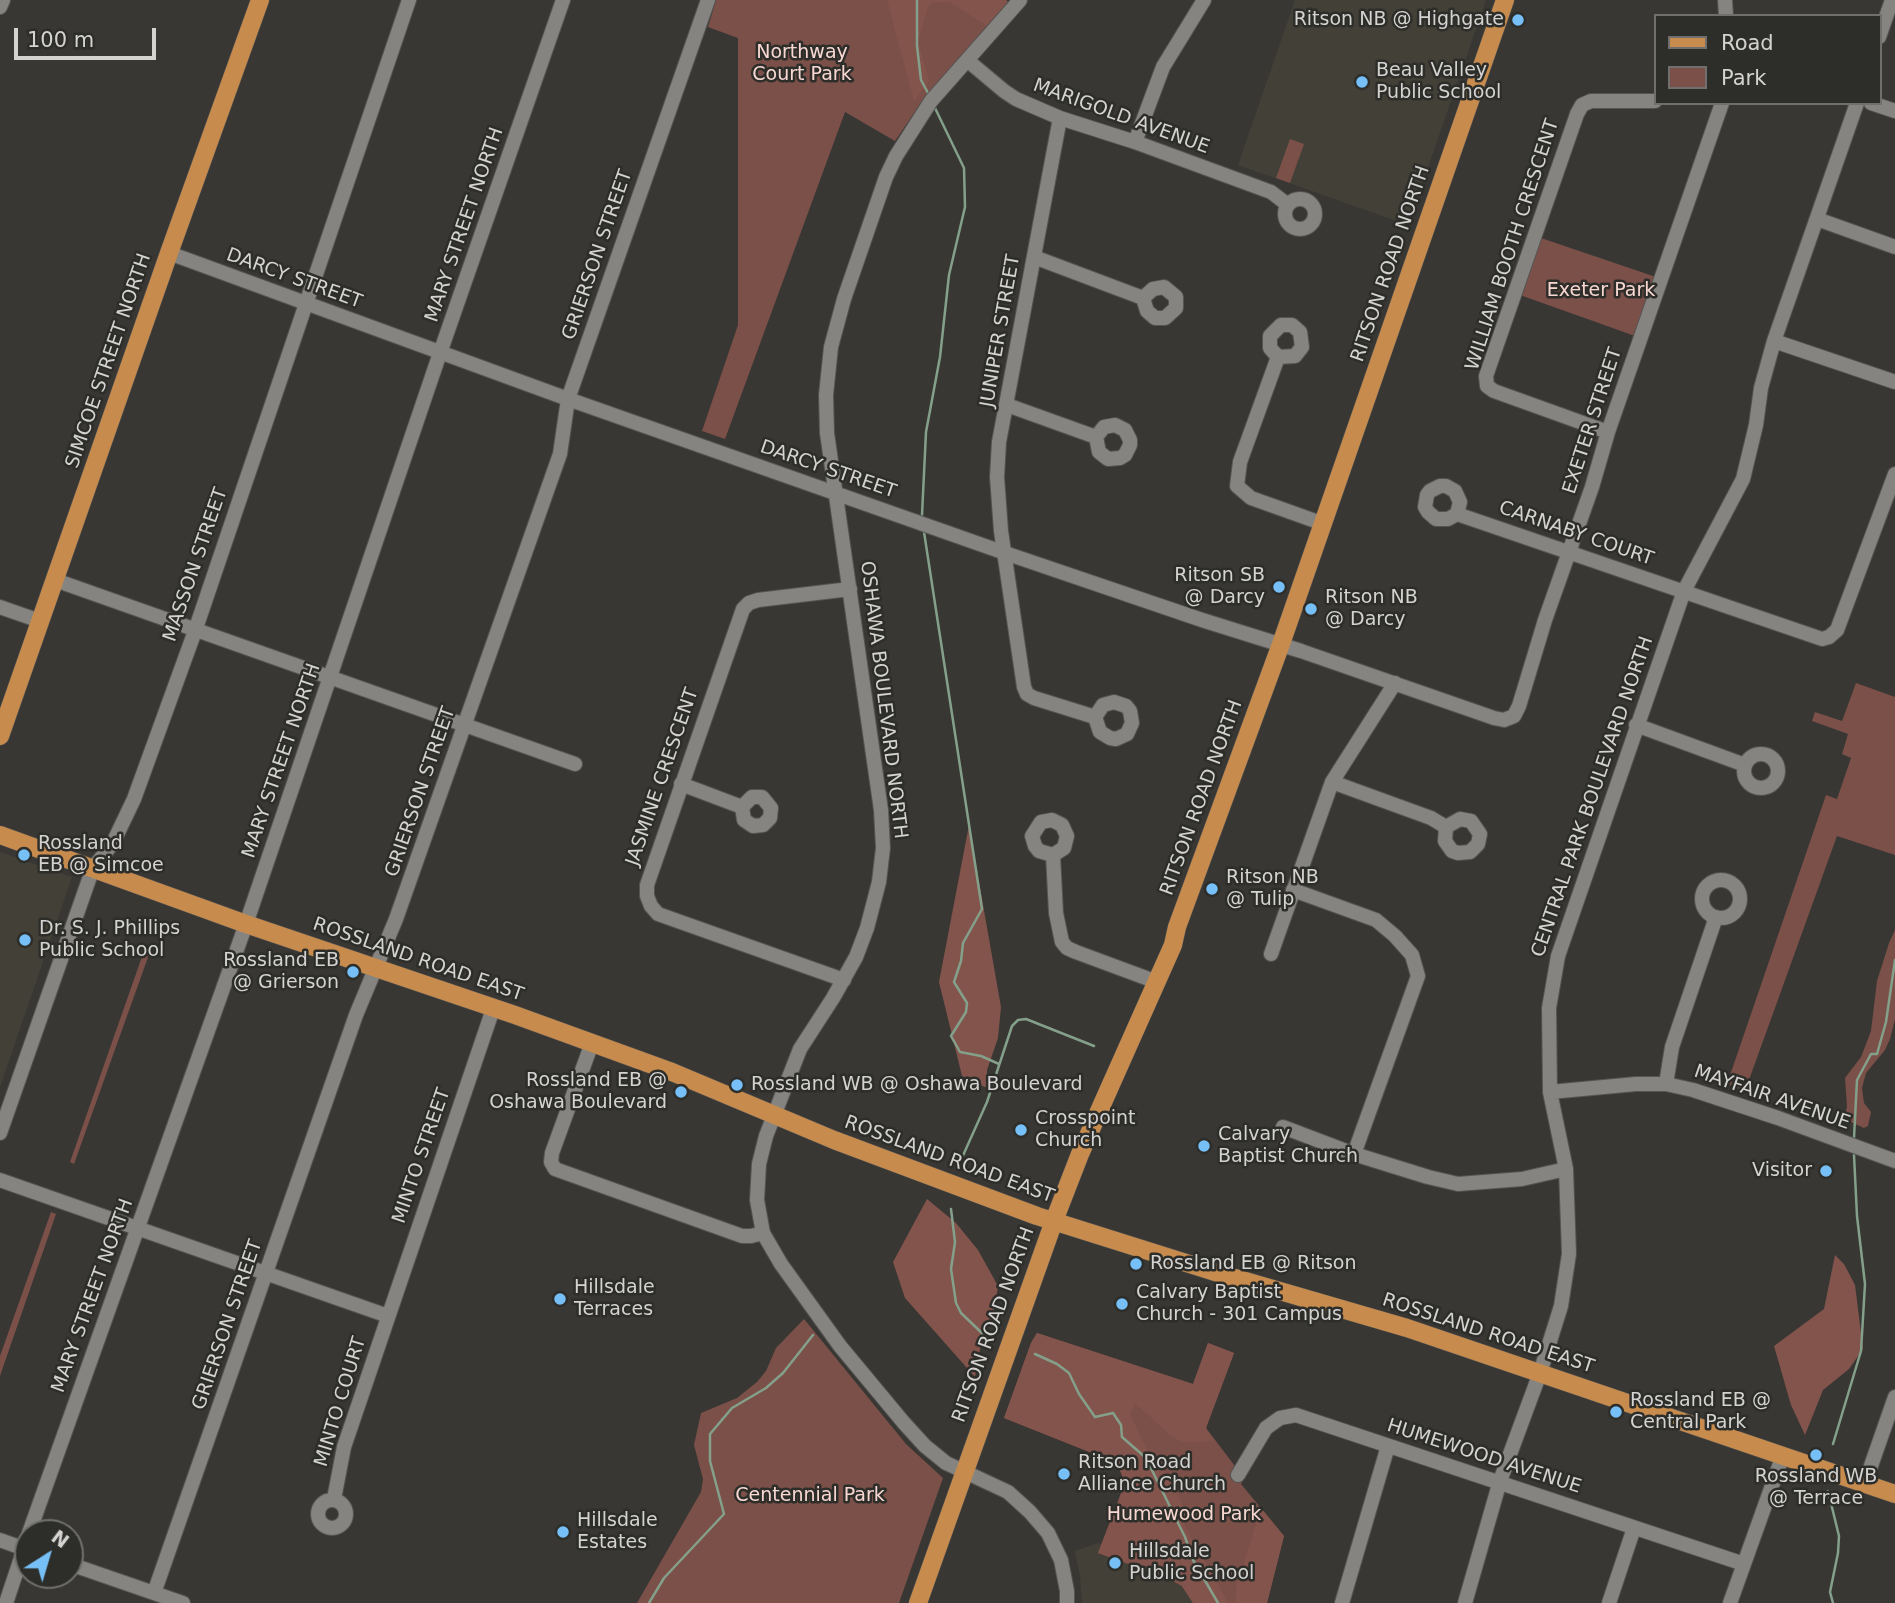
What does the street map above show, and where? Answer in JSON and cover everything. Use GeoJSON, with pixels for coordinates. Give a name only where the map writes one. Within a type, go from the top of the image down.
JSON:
{"type":"FeatureCollection","features":[{"type":"Feature","properties":{"kind":"main road","name":"SIMCOE STREET NORTH"},"geometry":{"type":"LineString","coordinates":[[0,736],[260,0]]}},
{"type":"Feature","properties":{"kind":"main road","name":"RITSON ROAD NORTH"},"geometry":{"type":"LineString","coordinates":[[918,1603],[1054,1221],[1080,1154],[1173,945],[1177,926],[1281,644],[1505,0]]}},
{"type":"Feature","properties":{"kind":"main road","name":"ROSSLAND ROAD EAST"},"geometry":{"type":"LineString","coordinates":[[0,835],[246,924],[672,1072],[907,1168],[1054,1221],[1218,1273],[1407,1328],[1895,1494]]}},
{"type":"Feature","properties":{"kind":"street"},"geometry":{"type":"LineString","coordinates":[[0,8],[3,0]]}},
{"type":"Feature","properties":{"kind":"street","name":"MASSON STREET"},"geometry":{"type":"LineString","coordinates":[[0,1133],[93,868],[106,854],[126,819],[195,631],[409,0]]}},
{"type":"Feature","properties":{"kind":"street","name":"MARY STREET NORTH"},"geometry":{"type":"LineString","coordinates":[[35,1519],[246,924],[440,353],[564,0]]}},
{"type":"Feature","properties":{"kind":"street","name":"GRIERSON STREET"},"geometry":{"type":"LineString","coordinates":[[154,1593],[356,1016],[396,919],[560,454],[568,399],[708,0]]}},
{"type":"Feature","properties":{"kind":"street","name":"OSHAWA BOULEVARD NORTH"},"geometry":{"type":"LineString","coordinates":[[1020,0],[931,101],[896,156],[844,299],[831,348],[826,395],[827,433],[881,810],[883,848],[879,882],[867,928],[844,980],[800,1049],[774,1115],[761,1155],[757,1200],[762,1233],[808,1304],[904,1423],[936,1455],[1008,1492],[1048,1533],[1060,1560],[1067,1603]]}},
{"type":"Feature","properties":{"kind":"street"},"geometry":{"type":"LineString","coordinates":[[1135,142],[1163,67],[1204,0]]}},
{"type":"Feature","properties":{"kind":"street"},"geometry":{"type":"LineString","coordinates":[[1881,31],[1892,0]]}},
{"type":"Feature","properties":{"kind":"street","name":"MARIGOLD AVENUE"},"geometry":{"type":"LineString","coordinates":[[967,60],[1004,91],[1060,118],[1135,142],[1271,192],[1288,205]]}},
{"type":"Feature","properties":{"kind":"street","name":"WILLIAM BOOTH CRESCENT"},"geometry":{"type":"LineString","coordinates":[[1608,432],[1494,391],[1487,386],[1486,376],[1582,105],[1591,101],[1654,101]]}},
{"type":"Feature","properties":{"kind":"street","name":"EXETER STREET"},"geometry":{"type":"LineString","coordinates":[[1479,711],[1504,720],[1514,716],[1519,706],[1608,432],[1721,105]]}},
{"type":"Feature","properties":{"kind":"street","name":"CENTRAL PARK BOULEVARD NORTH"},"geometry":{"type":"LineString","coordinates":[[1465,1603],[1500,1481],[1541,1373],[1561,1306],[1569,1254],[1566,1169],[1550,1092],[1549,1007],[1558,956],[1684,591],[1742,479],[1774,341],[1856,105]]}},
{"type":"Feature","properties":{"kind":"street"},"geometry":{"type":"LineString","coordinates":[[1877,105],[1895,111]]}},
{"type":"Feature","properties":{"kind":"street","name":"JUNIPER STREET"},"geometry":{"type":"LineString","coordinates":[[1060,118],[999,442],[997,477],[1001,531],[1024,687],[1027,694],[1034,698],[1095,717]]}},
{"type":"Feature","properties":{"kind":"street"},"geometry":{"type":"LineString","coordinates":[[1817,219],[1895,247]]}},
{"type":"Feature","properties":{"kind":"street","name":"DARCY STREET"},"geometry":{"type":"LineString","coordinates":[[169,253],[305,305],[1005,553],[1479,711]]}},
{"type":"Feature","properties":{"kind":"street"},"geometry":{"type":"LineString","coordinates":[[1034,257],[1143,298]]}},
{"type":"Feature","properties":{"kind":"street"},"geometry":{"type":"LineString","coordinates":[[1774,341],[1895,382]]}},
{"type":"Feature","properties":{"kind":"street"},"geometry":{"type":"LineString","coordinates":[[1278,357],[1240,462],[1237,486],[1251,498],[1321,523]]}},
{"type":"Feature","properties":{"kind":"street"},"geometry":{"type":"LineString","coordinates":[[1007,405],[1096,437]]}},
{"type":"Feature","properties":{"kind":"street","name":"CARNABY COURT"},"geometry":{"type":"LineString","coordinates":[[1457,514],[1822,639],[1837,630],[1895,474]]}},
{"type":"Feature","properties":{"kind":"street"},"geometry":{"type":"LineString","coordinates":[[55,580],[575,764]]}},
{"type":"Feature","properties":{"kind":"street","name":"JASMINE CRESCENT"},"geometry":{"type":"LineString","coordinates":[[844,980],[658,914],[650,906],[647,885],[743,610],[749,603],[758,600],[850,589]]}},
{"type":"Feature","properties":{"kind":"street"},"geometry":{"type":"LineString","coordinates":[[0,607],[40,621]]}},
{"type":"Feature","properties":{"kind":"street"},"geometry":{"type":"LineString","coordinates":[[1271,954],[1332,782],[1395,683]]}},
{"type":"Feature","properties":{"kind":"street"},"geometry":{"type":"LineString","coordinates":[[1636,725],[1745,765]]}},
{"type":"Feature","properties":{"kind":"street"},"geometry":{"type":"LineString","coordinates":[[1332,782],[1431,818],[1446,827]]}},
{"type":"Feature","properties":{"kind":"street"},"geometry":{"type":"LineString","coordinates":[[681,784],[742,807]]}},
{"type":"Feature","properties":{"kind":"street"},"geometry":{"type":"LineString","coordinates":[[1053,855],[1056,913],[1062,942],[1076,952],[1157,982]]}},
{"type":"Feature","properties":{"kind":"street"},"geometry":{"type":"LineString","coordinates":[[1293,890],[1376,920],[1412,955],[1418,976],[1354,1154]]}},
{"type":"Feature","properties":{"kind":"street"},"geometry":{"type":"LineString","coordinates":[[1666,1084],[1672,1047],[1716,917]]}},
{"type":"Feature","properties":{"kind":"street","name":"MINTO STREET"},"geometry":{"type":"LineString","coordinates":[[388,1316],[493,1009]]}},
{"type":"Feature","properties":{"kind":"street"},"geometry":{"type":"LineString","coordinates":[[592,1043],[552,1153],[551,1162],[555,1169],[742,1236],[762,1233]]}},
{"type":"Feature","properties":{"kind":"street","name":"MAYFAIR AVENUE"},"geometry":{"type":"LineString","coordinates":[[1550,1092],[1666,1084],[1693,1090],[1778,1118],[1895,1161]]}},
{"type":"Feature","properties":{"kind":"street"},"geometry":{"type":"LineString","coordinates":[[1283,1127],[1354,1154],[1458,1184],[1522,1179],[1566,1169]]}},
{"type":"Feature","properties":{"kind":"street"},"geometry":{"type":"LineString","coordinates":[[0,1180],[388,1316]]}},
{"type":"Feature","properties":{"kind":"street","name":"MINTO COURT"},"geometry":{"type":"LineString","coordinates":[[334,1499],[344,1447],[388,1316]]}},
{"type":"Feature","properties":{"kind":"street"},"geometry":{"type":"LineString","coordinates":[[1865,1483],[1895,1397]]}},
{"type":"Feature","properties":{"kind":"street","name":"HUMEWOOD AVENUE"},"geometry":{"type":"LineString","coordinates":[[1238,1475],[1266,1428],[1280,1418],[1296,1415],[1744,1564]]}},
{"type":"Feature","properties":{"kind":"street"},"geometry":{"type":"LineString","coordinates":[[1342,1603],[1388,1446]]}},
{"type":"Feature","properties":{"kind":"street"},"geometry":{"type":"LineString","coordinates":[[1730,1603],[1783,1455]]}},
{"type":"Feature","properties":{"kind":"street"},"geometry":{"type":"LineString","coordinates":[[1609,1603],[1634,1528]]}},
{"type":"Feature","properties":{"kind":"street"},"geometry":{"type":"LineString","coordinates":[[84,1569],[183,1603]]}},
{"type":"Feature","properties":{"kind":"street","name":"MARY STREET NORTH"},"geometry":{"type":"LineString","coordinates":[[6,1603],[14,1580]]}},
{"type":"Feature","properties":{"kind":"shaded area"},"geometry":{"type":"Polygon","coordinates":[[[887,0],[1008,2],[987,26],[950,2],[933,2],[928,7],[918,41],[929,81],[914,101],[887,0]]]}},
{"type":"Feature","properties":{"kind":"shaded area","name":"Beau Valley Public School"},"geometry":{"type":"Polygon","coordinates":[[[1295,0],[1486,0],[1408,225],[1238,165],[1295,0]]]}},
{"type":"Feature","properties":{"kind":"shaded area"},"geometry":{"type":"Polygon","coordinates":[[[969,825],[1001,1007],[998,1038],[987,1070],[987,1088],[962,1076],[939,982],[969,825]]]}},
{"type":"Feature","properties":{"kind":"shaded area","name":"Dr. S. J. Phillips Public School"},"geometry":{"type":"Polygon","coordinates":[[[0,852],[72,877],[0,1087],[0,852]]]}},
{"type":"Feature","properties":{"kind":"shaded area"},"geometry":{"type":"Polygon","coordinates":[[[927,1199],[956,1223],[978,1250],[998,1286],[993,1318],[984,1328],[975,1377],[905,1298],[893,1262],[927,1199]]]}},
{"type":"Feature","properties":{"kind":"shaded area"},"geometry":{"type":"Polygon","coordinates":[[[1835,1255],[1844,1264],[1855,1285],[1863,1349],[1849,1369],[1823,1390],[1805,1435],[1791,1405],[1774,1346],[1824,1309],[1835,1255]]]}},
{"type":"Feature","properties":{"kind":"shaded area","name":"Humewood Park"},"geometry":{"type":"Polygon","coordinates":[[[1037,1333],[1193,1384],[1208,1343],[1234,1353],[1206,1428],[1214,1441],[1182,1442],[1171,1436],[1135,1403],[1130,1414],[1148,1452],[1169,1476],[1182,1503],[1185,1526],[1228,1603],[1193,1603],[1182,1586],[1168,1578],[1098,1553],[1125,1483],[1117,1463],[1004,1418],[1037,1333]]]}},
{"type":"Feature","properties":{"kind":"shaded area"},"geometry":{"type":"Polygon","coordinates":[[[1261,1508],[1284,1536],[1267,1603],[1236,1603],[1236,1588],[1261,1508]]]}},
{"type":"Feature","properties":{"kind":"shaded area","name":"Hillsdale Public School"},"geometry":{"type":"Polygon","coordinates":[[[1098,1543],[1187,1575],[1204,1603],[1082,1603],[1075,1551],[1098,1543]]]}},
{"type":"Feature","properties":{"kind":"green space","name":"Northway Court Park"},"geometry":{"type":"Polygon","coordinates":[[[716,0],[1008,2],[925,97],[895,141],[845,112],[725,439],[702,431],[738,325],[738,38],[708,27],[716,0]]]}},
{"type":"Feature","properties":{"kind":"green space"},"geometry":{"type":"Polygon","coordinates":[[[1290,139],[1304,144],[1290,183],[1276,178],[1290,139]]]}},
{"type":"Feature","properties":{"kind":"green space","name":"Exeter Park"},"geometry":{"type":"Polygon","coordinates":[[[1541,238],[1656,277],[1635,336],[1520,295],[1541,238]]]}},
{"type":"Feature","properties":{"kind":"green space"},"geometry":{"type":"Polygon","coordinates":[[[1856,683],[1895,697],[1895,855],[1837,836],[1745,1091],[1727,1084],[1826,795],[1837,799],[1851,758],[1842,754],[1848,734],[1812,721],[1815,712],[1842,721],[1856,683]]]}},
{"type":"Feature","properties":{"kind":"green space"},"geometry":{"type":"Polygon","coordinates":[[[1895,930],[1895,1019],[1885,1050],[1866,1073],[1862,1088],[1864,1103],[1871,1112],[1868,1126],[1864,1128],[1844,1119],[1847,1107],[1845,1078],[1861,1057],[1871,1031],[1877,981],[1895,930]]]}},
{"type":"Feature","properties":{"kind":"green space"},"geometry":{"type":"Polygon","coordinates":[[[145,948],[151,949],[74,1164],[70,1162],[145,948]]]}},
{"type":"Feature","properties":{"kind":"green space"},"geometry":{"type":"Polygon","coordinates":[[[51,1212],[56,1214],[0,1376],[0,1356],[51,1212]]]}},
{"type":"Feature","properties":{"kind":"green space","name":"Centennial Park"},"geometry":{"type":"Polygon","coordinates":[[[804,1319],[906,1444],[943,1478],[899,1603],[637,1603],[701,1492],[703,1479],[694,1445],[701,1413],[737,1398],[757,1382],[766,1371],[776,1348],[804,1319]]]}},
{"type":"Feature","properties":{"kind":"green space","name":"Humewood Park"},"geometry":{"type":"Polygon","coordinates":[[[1037,1333],[1193,1384],[1208,1343],[1234,1353],[1206,1428],[1244,1478],[1241,1484],[1284,1536],[1267,1603],[1193,1603],[1182,1586],[1168,1578],[1098,1553],[1125,1483],[1117,1463],[1004,1418],[1037,1333]]]}},
{"type":"Feature","properties":{"kind":"waterway"},"geometry":{"type":"LineString","coordinates":[[917,0],[917,46],[921,80],[928,93]]}},
{"type":"Feature","properties":{"kind":"waterway"},"geometry":{"type":"LineString","coordinates":[[922,515],[926,432],[940,357],[949,275],[965,207],[964,168],[935,108]]}},
{"type":"Feature","properties":{"kind":"waterway"},"geometry":{"type":"LineString","coordinates":[[924,532],[982,909],[963,943],[954,982],[967,1003],[966,1012],[951,1036],[960,1052],[981,1056],[999,1064]]}},
{"type":"Feature","properties":{"kind":"waterway"},"geometry":{"type":"LineString","coordinates":[[1854,1138],[1857,1080],[1871,1054],[1877,1054],[1886,1022],[1895,960]]}},
{"type":"Feature","properties":{"kind":"waterway"},"geometry":{"type":"LineString","coordinates":[[961,1160],[987,1102],[1012,1026],[1018,1020],[1026,1019],[1094,1046]]}},
{"type":"Feature","properties":{"kind":"waterway"},"geometry":{"type":"LineString","coordinates":[[1833,1444],[1861,1351],[1865,1284],[1857,1216],[1854,1155]]}},
{"type":"Feature","properties":{"kind":"waterway"},"geometry":{"type":"LineString","coordinates":[[951,1209],[955,1242],[951,1269],[956,1303],[961,1313],[984,1335]]}},
{"type":"Feature","properties":{"kind":"waterway"},"geometry":{"type":"LineString","coordinates":[[649,1603],[664,1578],[724,1514],[710,1461],[710,1434],[732,1408],[766,1388],[783,1373],[813,1335]]}},
{"type":"Feature","properties":{"kind":"waterway"},"geometry":{"type":"LineString","coordinates":[[1035,1354],[1069,1373],[1095,1417],[1113,1413],[1121,1425],[1122,1437],[1146,1458],[1185,1537],[1193,1560],[1218,1603]]}},
{"type":"Feature","properties":{"kind":"waterway"},"geometry":{"type":"LineString","coordinates":[[1828,1491],[1839,1536],[1830,1592],[1833,1603]]}},
{"type":"Feature","properties":{"kind":"place","name":"Ritson NB @ Highgate"},"geometry":{"type":"Point","coordinates":[1518,20]}},
{"type":"Feature","properties":{"kind":"place","name":"Beau Valley Public School"},"geometry":{"type":"Point","coordinates":[1362,82]}},
{"type":"Feature","properties":{"kind":"place","name":"Ritson SB @ Darcy"},"geometry":{"type":"Point","coordinates":[1279,587]}},
{"type":"Feature","properties":{"kind":"place","name":"Ritson NB @ Darcy"},"geometry":{"type":"Point","coordinates":[1311,609]}},
{"type":"Feature","properties":{"kind":"place","name":"Rossland EB @ Simcoe"},"geometry":{"type":"Point","coordinates":[24,855]}},
{"type":"Feature","properties":{"kind":"place","name":"Ritson NB @ Tulip"},"geometry":{"type":"Point","coordinates":[1212,889]}},
{"type":"Feature","properties":{"kind":"place","name":"Dr. S. J. Phillips Public School"},"geometry":{"type":"Point","coordinates":[25,940]}},
{"type":"Feature","properties":{"kind":"place","name":"Rossland EB @ Grierson"},"geometry":{"type":"Point","coordinates":[353,972]}},
{"type":"Feature","properties":{"kind":"place","name":"Rossland WB @ Oshawa Boulevard"},"geometry":{"type":"Point","coordinates":[737,1085]}},
{"type":"Feature","properties":{"kind":"place","name":"Rossland EB @ Oshawa Boulevard"},"geometry":{"type":"Point","coordinates":[681,1092]}},
{"type":"Feature","properties":{"kind":"place","name":"Crosspoint Church"},"geometry":{"type":"Point","coordinates":[1021,1130]}},
{"type":"Feature","properties":{"kind":"place","name":"Calvary Baptist Church"},"geometry":{"type":"Point","coordinates":[1204,1146]}},
{"type":"Feature","properties":{"kind":"place","name":"Visitor"},"geometry":{"type":"Point","coordinates":[1826,1171]}},
{"type":"Feature","properties":{"kind":"place","name":"Rossland EB @ Ritson"},"geometry":{"type":"Point","coordinates":[1136,1264]}},
{"type":"Feature","properties":{"kind":"place","name":"Hillsdale Terraces"},"geometry":{"type":"Point","coordinates":[560,1299]}},
{"type":"Feature","properties":{"kind":"place","name":"Calvary Baptist Church - 301 Campus"},"geometry":{"type":"Point","coordinates":[1122,1304]}},
{"type":"Feature","properties":{"kind":"place","name":"Rossland EB @ Central Park"},"geometry":{"type":"Point","coordinates":[1616,1412]}},
{"type":"Feature","properties":{"kind":"place","name":"Rossland WB @ Terrace"},"geometry":{"type":"Point","coordinates":[1816,1455]}},
{"type":"Feature","properties":{"kind":"place","name":"Ritson Road Alliance Church"},"geometry":{"type":"Point","coordinates":[1064,1474]}},
{"type":"Feature","properties":{"kind":"place","name":"Hillsdale Estates"},"geometry":{"type":"Point","coordinates":[563,1532]}},
{"type":"Feature","properties":{"kind":"place","name":"Hillsdale Public School"},"geometry":{"type":"Point","coordinates":[1115,1563]}}]}
